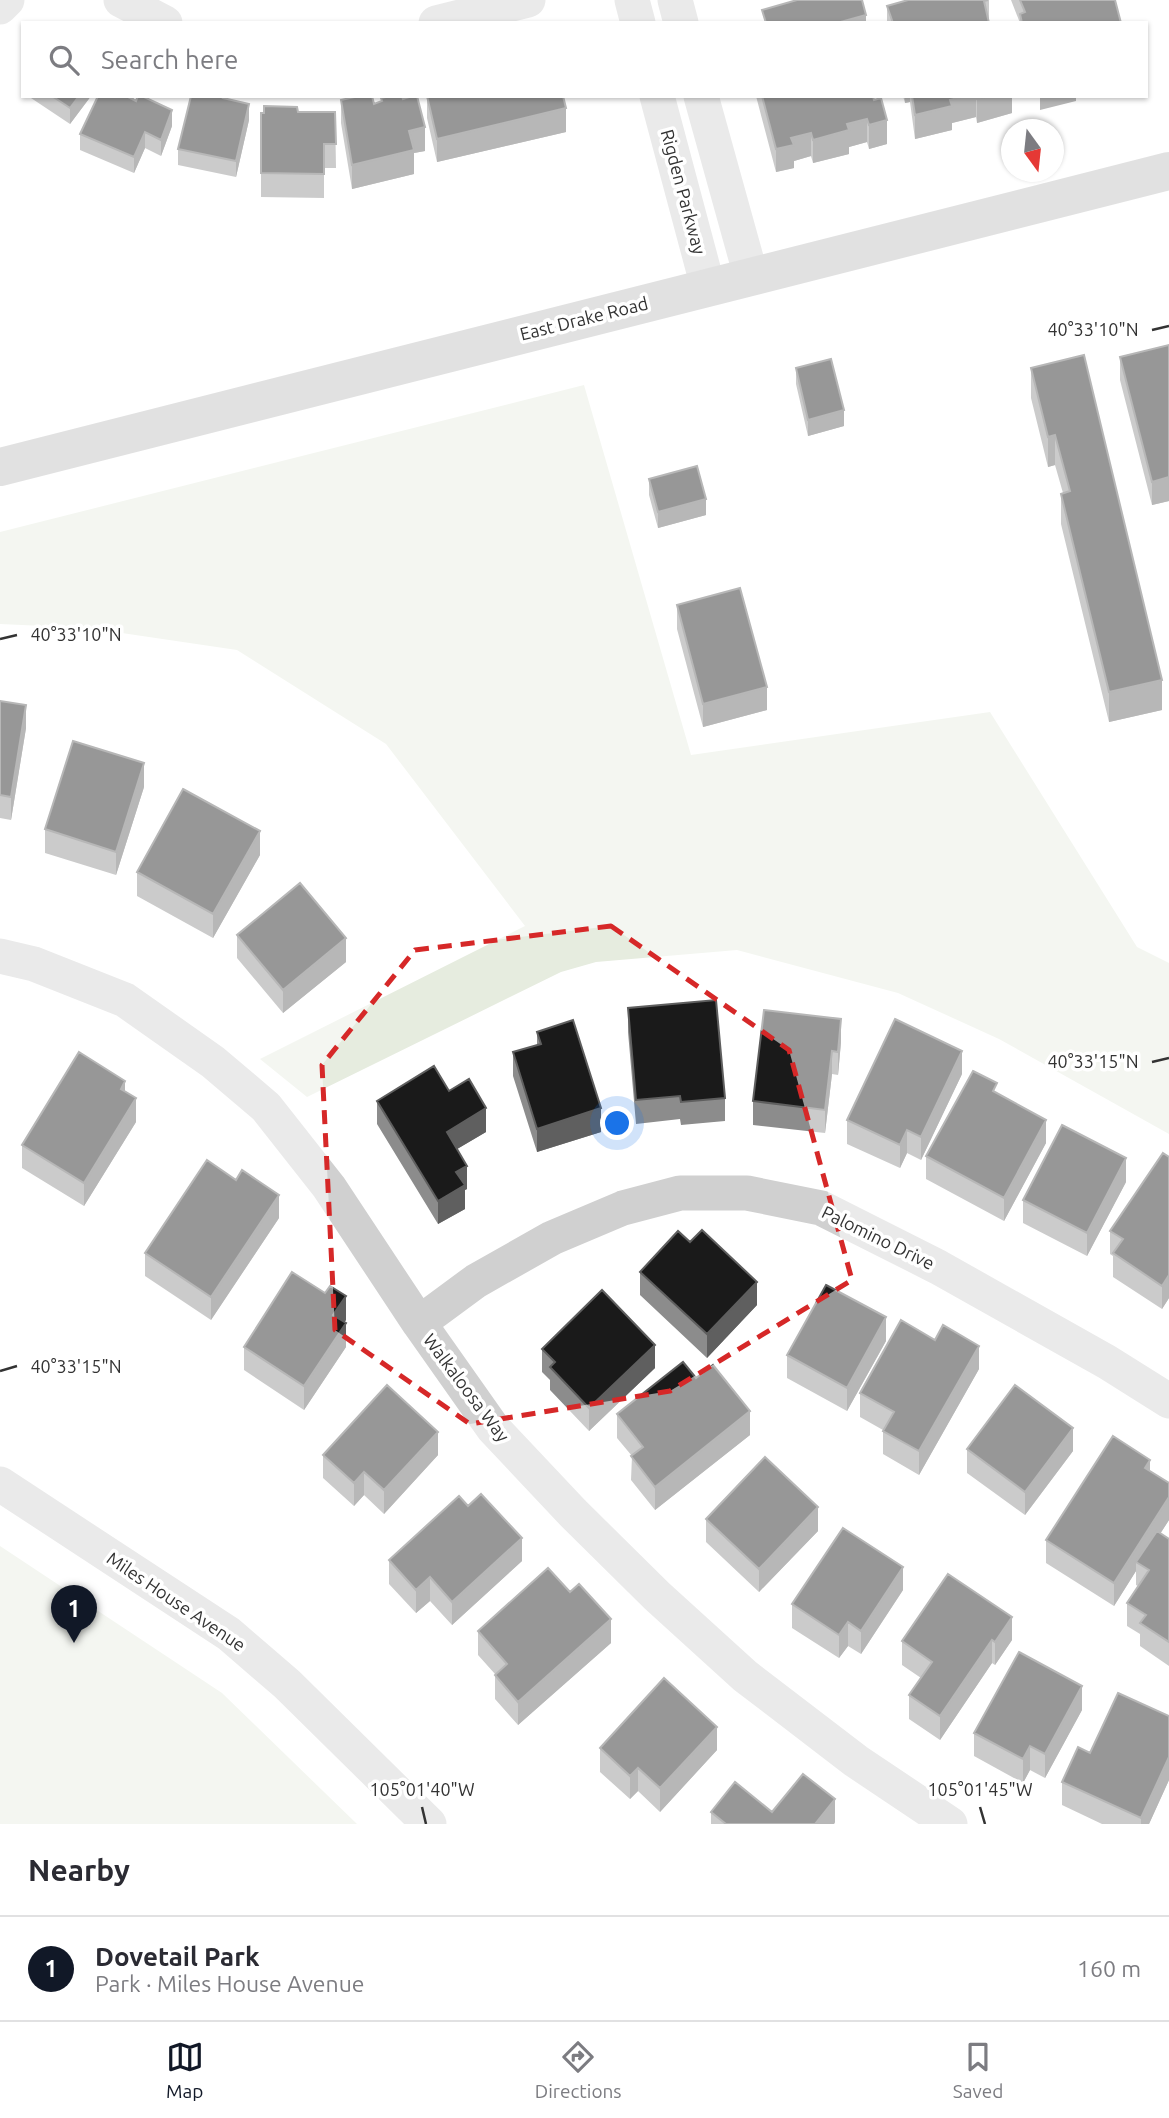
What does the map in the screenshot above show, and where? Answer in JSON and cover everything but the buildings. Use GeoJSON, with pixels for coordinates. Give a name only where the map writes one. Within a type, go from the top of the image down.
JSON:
{"type":"FeatureCollection","features":[{"type":"Feature","properties":{"kind":"main road","name":"East Drake Road"},"geometry":{"type":"LineString","coordinates":[[0,467],[1169,171]]}},
{"type":"Feature","properties":{"kind":"street"},"geometry":{"type":"LineString","coordinates":[[0,7],[7,0]]}},
{"type":"Feature","properties":{"kind":"street"},"geometry":{"type":"LineString","coordinates":[[121,0],[161,21]]}},
{"type":"Feature","properties":{"kind":"street"},"geometry":{"type":"LineString","coordinates":[[444,21],[528,0]]}},
{"type":"Feature","properties":{"kind":"street"},"geometry":{"type":"LineString","coordinates":[[632,0],[637,21]]}},
{"type":"Feature","properties":{"kind":"street"},"geometry":{"type":"LineString","coordinates":[[675,0],[680,21]]}},
{"type":"Feature","properties":{"kind":"street","name":"Rigden Parkway"},"geometry":{"type":"LineString","coordinates":[[658,98],[708,287]]}},
{"type":"Feature","properties":{"kind":"street"},"geometry":{"type":"LineString","coordinates":[[702,98],[751,276]]}},
{"type":"Feature","properties":{"kind":"street","name":"Walkaloosa Way"},"geometry":{"type":"LineString","coordinates":[[0,956],[34,964],[125,1000],[213,1062],[266,1107],[329,1186],[418,1323],[493,1428],[657,1596],[756,1685],[856,1761],[950,1824]]}},
{"type":"Feature","properties":{"kind":"street","name":"Palomino Drive"},"geometry":{"type":"LineString","coordinates":[[418,1323],[475,1281],[552,1238],[623,1208],[680,1193],[747,1193],[821,1208],[974,1287],[1107,1362],[1169,1401]]}},
{"type":"Feature","properties":{"kind":"street","name":"Miles House Avenue"},"geometry":{"type":"LineString","coordinates":[[0,1484],[229,1634],[287,1684],[429,1824]]}},
{"type":"Feature","properties":{"kind":"highlighted area"},"geometry":{"type":"Polygon","coordinates":[[[611,926],[789,1050],[852,1280],[670,1391],[470,1424],[335,1330],[322,1065],[415,950],[611,926]]]}},
{"type":"Feature","properties":{"kind":"shaded area"},"geometry":{"type":"Polygon","coordinates":[[[584,385],[691,755],[990,712],[1137,947],[1169,963],[1169,1134],[999,1039],[898,993],[737,950],[596,962],[561,972],[307,1097],[260,1059],[525,926],[386,744],[237,650],[88,628],[0,624],[0,532],[584,385]]]}},
{"type":"Feature","properties":{"kind":"shaded area"},"geometry":{"type":"Polygon","coordinates":[[[0,1546],[222,1693],[357,1824],[0,1824],[0,1546]]]}},
{"type":"Feature","properties":{"kind":"place","name":"Dovetail Park"},"geometry":{"type":"Point","coordinates":[74,1643]}}]}
